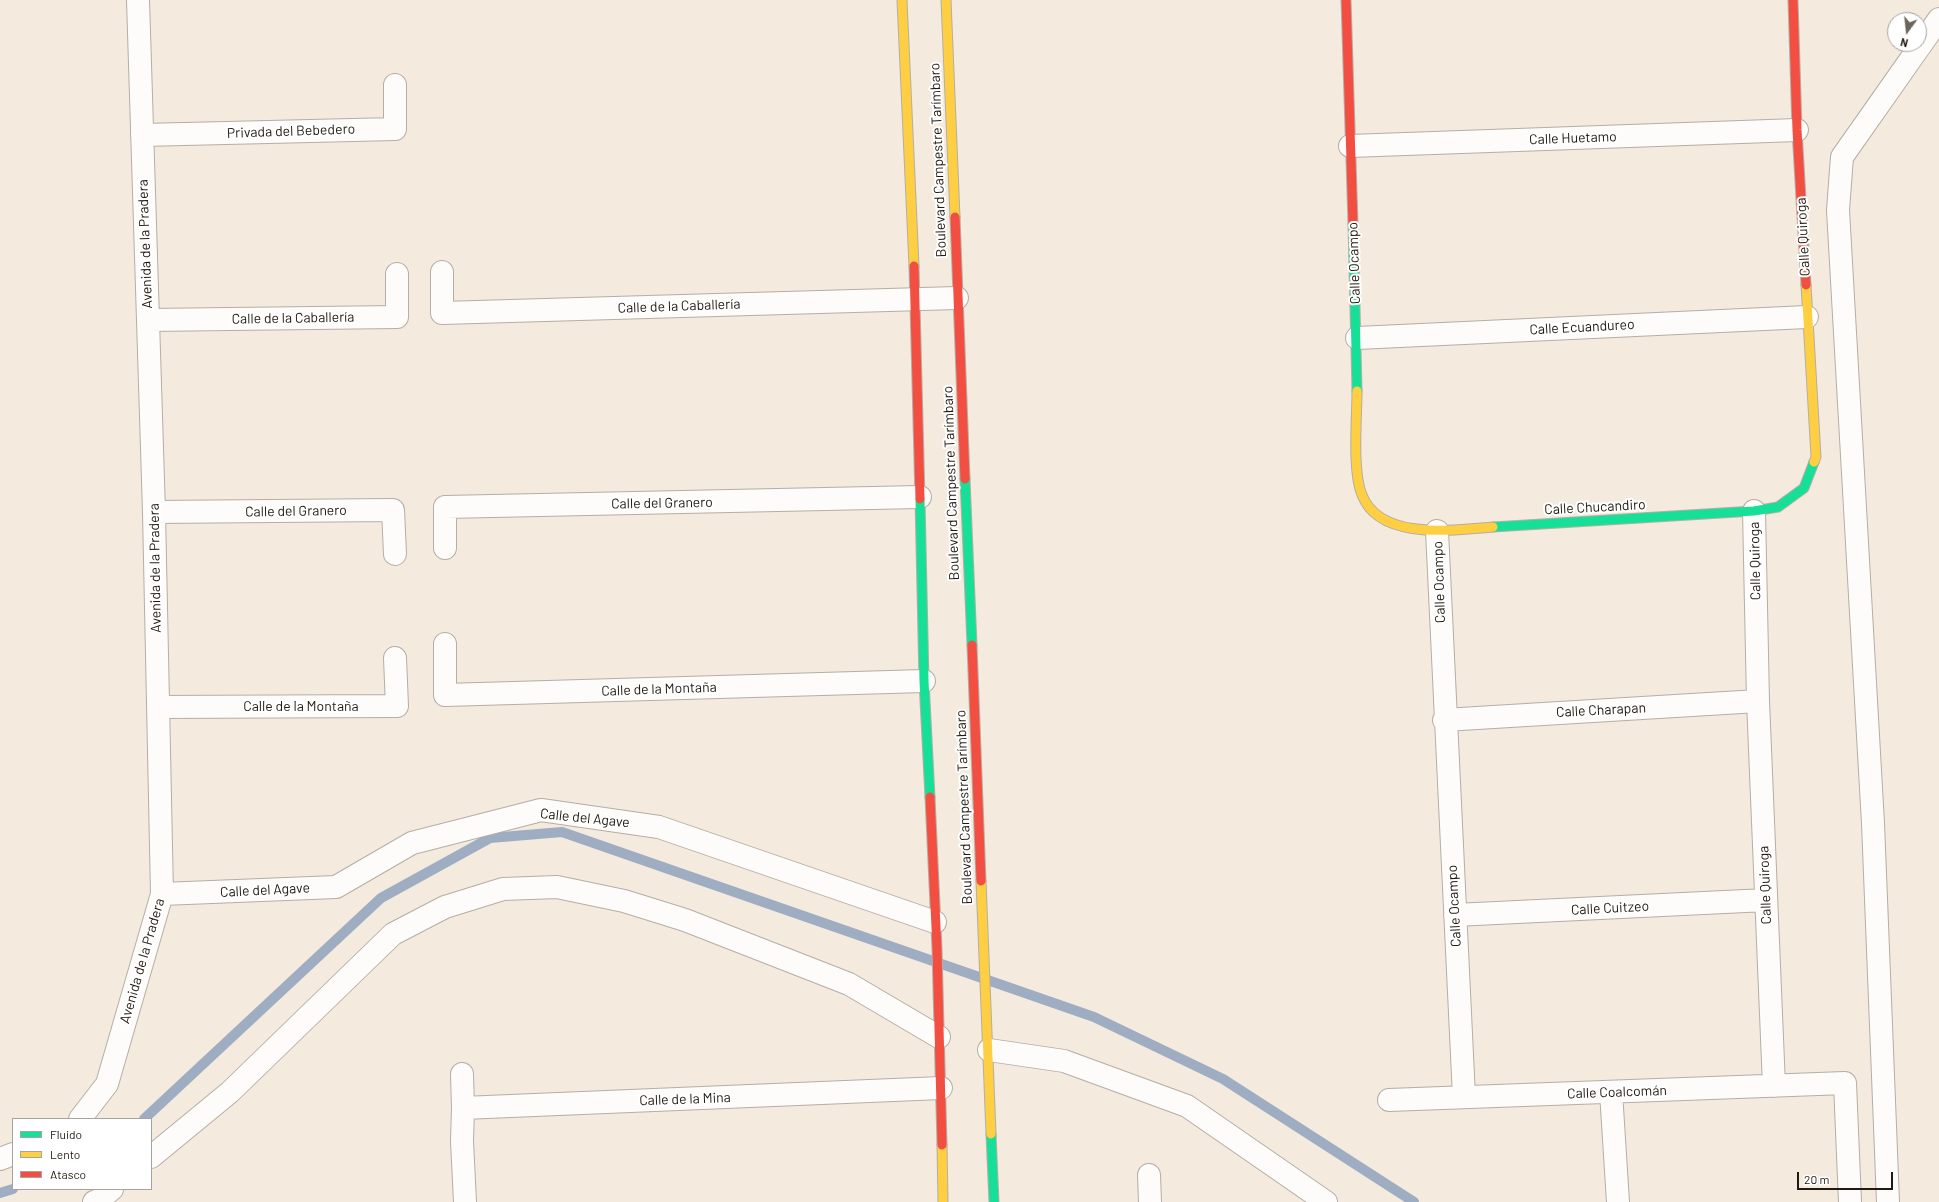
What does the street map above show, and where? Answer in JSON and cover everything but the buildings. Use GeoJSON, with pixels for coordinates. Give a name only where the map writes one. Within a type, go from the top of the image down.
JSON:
{"type":"FeatureCollection","features":[{"type":"Feature","properties":{"kind":"street","name":"Avenida de la Pradera"},"geometry":{"type":"LineString","coordinates":[[81,1118],[107,1084],[162,894],[154,512],[138,0]]}},
{"type":"Feature","properties":{"kind":"street","name":"Boulevard Campestre Tarímbaro"},"geometry":{"type":"LineString","coordinates":[[902,0],[915,298],[924,680],[937,949],[943,1202]]}},
{"type":"Feature","properties":{"kind":"street","name":"Boulevard Campestre Tarímbaro"},"geometry":{"type":"LineString","coordinates":[[946,0],[994,1202]]}},
{"type":"Feature","properties":{"kind":"street","name":"Calle Ocampo"},"geometry":{"type":"LineString","coordinates":[[1346,0],[1357,338],[1357,471],[1362,495],[1376,515],[1403,528],[1436,531],[1444,720],[1464,1097]]}},
{"type":"Feature","properties":{"kind":"street","name":"Calle Quiroga"},"geometry":{"type":"LineString","coordinates":[[1774,1086],[1758,701],[1754,511],[1778,507],[1804,488],[1816,456],[1797,130],[1792,0]]}},
{"type":"Feature","properties":{"kind":"street"},"geometry":{"type":"LineString","coordinates":[[1888,1202],[1873,823],[1838,210],[1842,157],[1939,19]]}},
{"type":"Feature","properties":{"kind":"street","name":"Privada del Bebedero"},"geometry":{"type":"LineString","coordinates":[[142,135],[395,128],[395,85]]}},
{"type":"Feature","properties":{"kind":"street","name":"Calle Huetamo"},"geometry":{"type":"LineString","coordinates":[[1350,146],[1797,130]]}},
{"type":"Feature","properties":{"kind":"street","name":"Calle de la Caballería"},"geometry":{"type":"LineString","coordinates":[[442,272],[442,313],[915,298],[957,298]]}},
{"type":"Feature","properties":{"kind":"street","name":"Calle de la Caballería"},"geometry":{"type":"LineString","coordinates":[[148,320],[397,317],[397,274]]}},
{"type":"Feature","properties":{"kind":"street","name":"Calle Ecuandureo"},"geometry":{"type":"LineString","coordinates":[[1357,338],[1807,317]]}},
{"type":"Feature","properties":{"kind":"street","name":"Calle del Granero"},"geometry":{"type":"LineString","coordinates":[[445,548],[445,507],[920,497]]}},
{"type":"Feature","properties":{"kind":"street","name":"Calle del Granero"},"geometry":{"type":"LineString","coordinates":[[154,512],[393,510],[395,554]]}},
{"type":"Feature","properties":{"kind":"street","name":"Calle Chucandiro"},"geometry":{"type":"LineString","coordinates":[[1436,531],[1754,511]]}},
{"type":"Feature","properties":{"kind":"street","name":"Calle de la Montaña"},"geometry":{"type":"LineString","coordinates":[[445,644],[446,696],[924,680]]}},
{"type":"Feature","properties":{"kind":"street","name":"Calle de la Montaña"},"geometry":{"type":"LineString","coordinates":[[158,708],[397,706],[395,658]]}},
{"type":"Feature","properties":{"kind":"street","name":"Calle Charapan"},"geometry":{"type":"LineString","coordinates":[[1444,720],[1758,701]]}},
{"type":"Feature","properties":{"kind":"street","name":"Calle del Agave"},"geometry":{"type":"LineString","coordinates":[[162,894],[336,887],[412,842],[541,810],[659,827],[935,922]]}},
{"type":"Feature","properties":{"kind":"street"},"geometry":{"type":"LineString","coordinates":[[152,1156],[230,1092],[392,934],[445,907],[503,889],[558,887],[624,901],[685,920],[849,984],[939,1037]]}},
{"type":"Feature","properties":{"kind":"street","name":"Calle Cuitzeo"},"geometry":{"type":"LineString","coordinates":[[1455,915],[1766,900]]}},
{"type":"Feature","properties":{"kind":"street"},"geometry":{"type":"LineString","coordinates":[[989,1050],[1064,1061],[1187,1106],[1326,1202]]}},
{"type":"Feature","properties":{"kind":"street"},"geometry":{"type":"LineString","coordinates":[[462,1074],[462,1141],[465,1202]]}},
{"type":"Feature","properties":{"kind":"street","name":"Calle Coalcomán"},"geometry":{"type":"LineString","coordinates":[[1389,1100],[1845,1082],[1850,1202]]}},
{"type":"Feature","properties":{"kind":"street","name":"Calle de la Mina"},"geometry":{"type":"LineString","coordinates":[[463,1108],[941,1088]]}},
{"type":"Feature","properties":{"kind":"street"},"geometry":{"type":"LineString","coordinates":[[1611,1092],[1618,1202]]}},
{"type":"Feature","properties":{"kind":"street"},"geometry":{"type":"LineString","coordinates":[[0,1159],[12,1154]]}},
{"type":"Feature","properties":{"kind":"street"},"geometry":{"type":"LineString","coordinates":[[1149,1175],[1150,1202]]}},
{"type":"Feature","properties":{"kind":"street"},"geometry":{"type":"LineString","coordinates":[[94,1202],[99,1200],[111,1190]]}},
{"type":"Feature","properties":{"kind":"waterway"},"geometry":{"type":"LineString","coordinates":[[145,1118],[381,898],[490,838],[562,832],[1094,1017],[1223,1079],[1414,1202]]}},
{"type":"Feature","properties":{"kind":"waterway"},"geometry":{"type":"LineString","coordinates":[[0,1193],[12,1189]]}},
{"type":"Feature","properties":{"kind":"traffic: fast"},"geometry":{"type":"LineString","coordinates":[[1353,224],[1357,391]]}},
{"type":"Feature","properties":{"kind":"traffic: fast"},"geometry":{"type":"LineString","coordinates":[[1493,527],[1754,511],[1778,507],[1804,488],[1814,462]]}},
{"type":"Feature","properties":{"kind":"traffic: fast"},"geometry":{"type":"LineString","coordinates":[[965,479],[972,645]]}},
{"type":"Feature","properties":{"kind":"traffic: fast"},"geometry":{"type":"LineString","coordinates":[[920,499],[924,681],[930,797]]}},
{"type":"Feature","properties":{"kind":"traffic: fast"},"geometry":{"type":"LineString","coordinates":[[991,1134],[994,1202]]}},
{"type":"Feature","properties":{"kind":"traffic: slow"},"geometry":{"type":"LineString","coordinates":[[902,0],[914,266]]}},
{"type":"Feature","properties":{"kind":"traffic: slow"},"geometry":{"type":"LineString","coordinates":[[946,0],[955,217]]}},
{"type":"Feature","properties":{"kind":"traffic: slow"},"geometry":{"type":"LineString","coordinates":[[1806,285],[1816,457],[1814,462]]}},
{"type":"Feature","properties":{"kind":"traffic: slow"},"geometry":{"type":"LineString","coordinates":[[1357,391],[1357,472],[1362,495],[1371,510],[1384,520],[1401,526],[1419,529],[1458,530],[1493,527]]}},
{"type":"Feature","properties":{"kind":"traffic: slow"},"geometry":{"type":"LineString","coordinates":[[981,881],[991,1134]]}},
{"type":"Feature","properties":{"kind":"traffic: slow"},"geometry":{"type":"LineString","coordinates":[[942,1145],[943,1202]]}},
{"type":"Feature","properties":{"kind":"traffic: jam"},"geometry":{"type":"LineString","coordinates":[[1346,0],[1353,224]]}},
{"type":"Feature","properties":{"kind":"traffic: jam"},"geometry":{"type":"LineString","coordinates":[[1793,0],[1797,130],[1806,285]]}},
{"type":"Feature","properties":{"kind":"traffic: jam"},"geometry":{"type":"LineString","coordinates":[[955,217],[965,479]]}},
{"type":"Feature","properties":{"kind":"traffic: jam"},"geometry":{"type":"LineString","coordinates":[[914,266],[920,499]]}},
{"type":"Feature","properties":{"kind":"traffic: jam"},"geometry":{"type":"LineString","coordinates":[[972,645],[981,881]]}},
{"type":"Feature","properties":{"kind":"traffic: jam"},"geometry":{"type":"LineString","coordinates":[[930,797],[937,949],[942,1145]]}}]}
